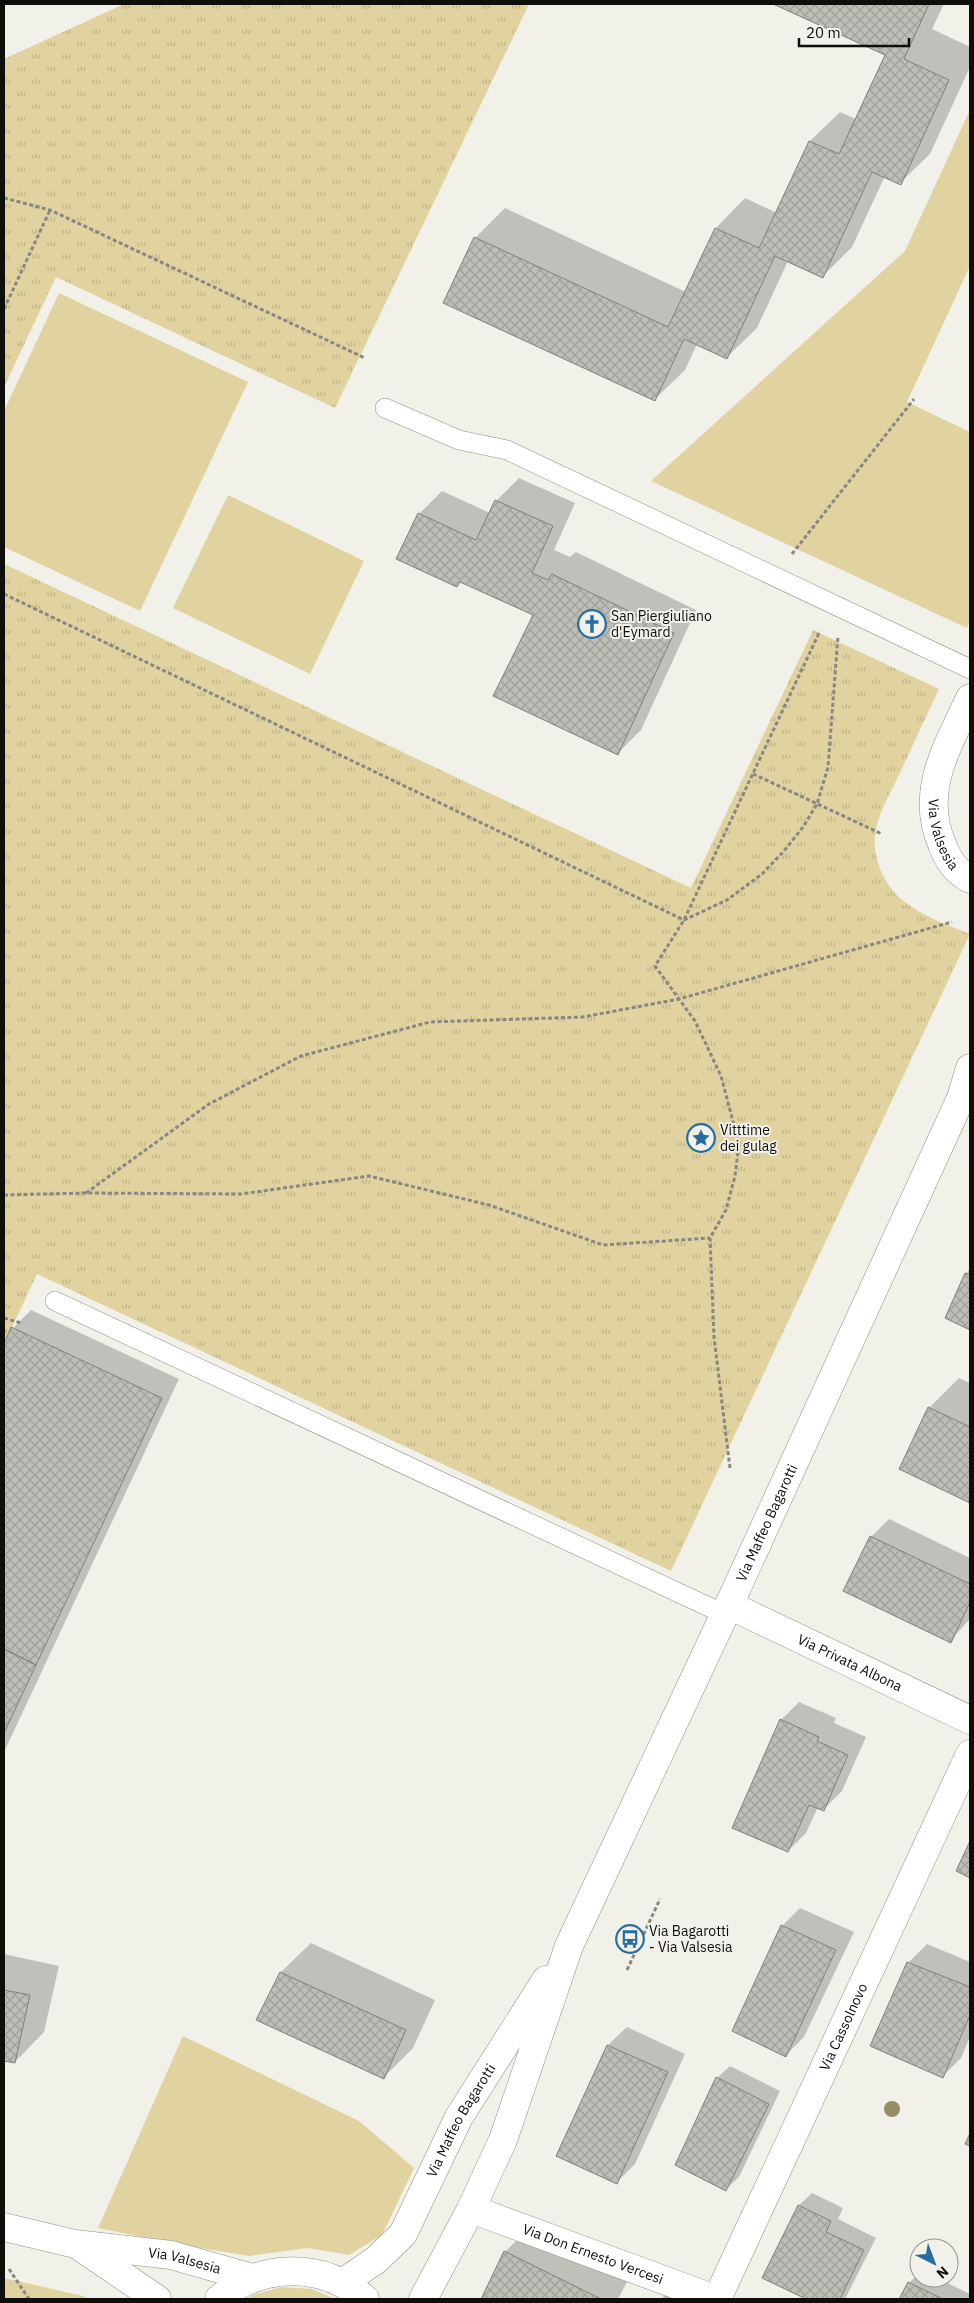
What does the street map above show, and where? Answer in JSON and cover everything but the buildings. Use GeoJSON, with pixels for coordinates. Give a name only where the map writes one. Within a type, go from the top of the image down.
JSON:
{"type":"FeatureCollection","features":[{"type":"Feature","properties":{"kind":"street","name":"Via Valsesia"},"geometry":{"type":"LineString","coordinates":[[970,698],[939,768],[932,806],[934,822],[945,852],[960,873],[970,879]]}},
{"type":"Feature","properties":{"kind":"street","name":"Via Maffeo Bagarotti"},"geometry":{"type":"LineString","coordinates":[[423,2299],[471,2209],[503,2140],[569,1946],[966,1091],[970,1068]]}},
{"type":"Feature","properties":{"kind":"street","name":"Via Privata Albona"},"geometry":{"type":"LineString","coordinates":[[726,1610],[970,1720]]}},
{"type":"Feature","properties":{"kind":"street","name":"Via Cassolnovo"},"geometry":{"type":"LineString","coordinates":[[716,2299],[970,1754]]}},
{"type":"Feature","properties":{"kind":"street","name":"Via Maffeo Bagarotti"},"geometry":{"type":"LineString","coordinates":[[342,2283],[376,2260],[403,2234],[459,2117],[569,1946]]}},
{"type":"Feature","properties":{"kind":"street","name":"Via Don Ernesto Vercesi"},"geometry":{"type":"LineString","coordinates":[[471,2209],[716,2299]]}},
{"type":"Feature","properties":{"kind":"street","name":"Via Valsesia"},"geometry":{"type":"LineString","coordinates":[[4,2226],[75,2244],[171,2255],[252,2278]]}},
{"type":"Feature","properties":{"kind":"street","name":"Via Valsesia"},"geometry":{"type":"LineString","coordinates":[[75,2244],[157,2299]]}},
{"type":"Feature","properties":{"kind":"street"},"geometry":{"type":"LineString","coordinates":[[252,2278],[278,2271],[292,2270],[318,2274],[342,2283],[365,2299]]}},
{"type":"Feature","properties":{"kind":"street","name":"Via Valsesia"},"geometry":{"type":"LineString","coordinates":[[219,2299],[229,2290],[252,2278]]}},
{"type":"Feature","properties":{"kind":"lane"},"geometry":{"type":"LineString","coordinates":[[385,408],[459,440],[507,450],[970,669]]}},
{"type":"Feature","properties":{"kind":"lane"},"geometry":{"type":"LineString","coordinates":[[55,1301],[726,1610]]}},
{"type":"Feature","properties":{"kind":"path"},"geometry":{"type":"LineString","coordinates":[[4,198],[50,210],[365,358]]}},
{"type":"Feature","properties":{"kind":"path"},"geometry":{"type":"LineString","coordinates":[[4,309],[50,210]]}},
{"type":"Feature","properties":{"kind":"path"},"geometry":{"type":"LineString","coordinates":[[792,555],[914,399]]}},
{"type":"Feature","properties":{"kind":"path"},"geometry":{"type":"LineString","coordinates":[[4,594],[684,920]]}},
{"type":"Feature","properties":{"kind":"path"},"geometry":{"type":"LineString","coordinates":[[730,1468],[714,1337],[710,1238],[726,1210],[735,1176],[739,1144],[721,1076],[695,1021],[655,966],[684,920],[823,626]]}},
{"type":"Feature","properties":{"kind":"path"},"geometry":{"type":"LineString","coordinates":[[684,920],[727,900],[762,874],[803,827],[817,804],[828,767],[836,688],[836,646],[839,634]]}},
{"type":"Feature","properties":{"kind":"path"},"geometry":{"type":"LineString","coordinates":[[753,774],[882,834]]}},
{"type":"Feature","properties":{"kind":"path"},"geometry":{"type":"LineString","coordinates":[[86,1192],[210,1104],[302,1056],[430,1022],[582,1017],[679,1000],[952,922]]}},
{"type":"Feature","properties":{"kind":"path"},"geometry":{"type":"LineString","coordinates":[[4,1195],[86,1192],[240,1194],[369,1176],[489,1204],[603,1245],[710,1238]]}},
{"type":"Feature","properties":{"kind":"path"},"geometry":{"type":"LineString","coordinates":[[4,1318],[21,1323]]}},
{"type":"Feature","properties":{"kind":"path"},"geometry":{"type":"LineString","coordinates":[[628,1970],[660,1899]]}},
{"type":"Feature","properties":{"kind":"path"},"geometry":{"type":"LineString","coordinates":[[9,2269],[29,2299]]}},
{"type":"Feature","properties":{"kind":"green space"},"geometry":{"type":"Polygon","coordinates":[[[124,4],[529,4],[335,408],[56,277],[4,387],[4,59],[124,4]]]}},
{"type":"Feature","properties":{"kind":"green space"},"geometry":{"type":"Polygon","coordinates":[[[970,110],[970,266],[907,402],[970,432],[970,621],[967,628],[651,481],[905,251],[970,110]]]}},
{"type":"Feature","properties":{"kind":"green space"},"geometry":{"type":"Polygon","coordinates":[[[59,293],[248,382],[140,611],[4,547],[4,411],[59,293]]]}},
{"type":"Feature","properties":{"kind":"green space"},"geometry":{"type":"Polygon","coordinates":[[[228,495],[364,561],[310,674],[173,608],[228,495]]]}},
{"type":"Feature","properties":{"kind":"green space"},"geometry":{"type":"Polygon","coordinates":[[[4,564],[691,888],[813,630],[939,689],[880,814],[875,836],[875,851],[885,880],[902,900],[930,917],[970,934],[671,1571],[37,1274],[4,1344],[4,564]]]}},
{"type":"Feature","properties":{"kind":"green space"},"geometry":{"type":"Polygon","coordinates":[[[183,2036],[359,2121],[414,2168],[382,2235],[349,2255],[307,2248],[249,2256],[98,2228],[183,2036]]]}},
{"type":"Feature","properties":{"kind":"green space"},"geometry":{"type":"Polygon","coordinates":[[[4,2278],[83,2296],[88,2299],[4,2299],[4,2278]]]}},
{"type":"Feature","properties":{"kind":"green space"},"geometry":{"type":"Polygon","coordinates":[[[282,2287],[312,2289],[335,2299],[247,2299],[252,2295],[282,2287]]]}},
{"type":"Feature","properties":{"kind":"place","name":"San Piergiuliano d'Eymard"},"geometry":{"type":"Point","coordinates":[592,624]}},
{"type":"Feature","properties":{"kind":"place","name":"Vitttime dei gulag"},"geometry":{"type":"Point","coordinates":[701,1138]}},
{"type":"Feature","properties":{"kind":"place","name":"Via Bagarotti - Via Valsesia"},"geometry":{"type":"Point","coordinates":[630,1939]}}]}
